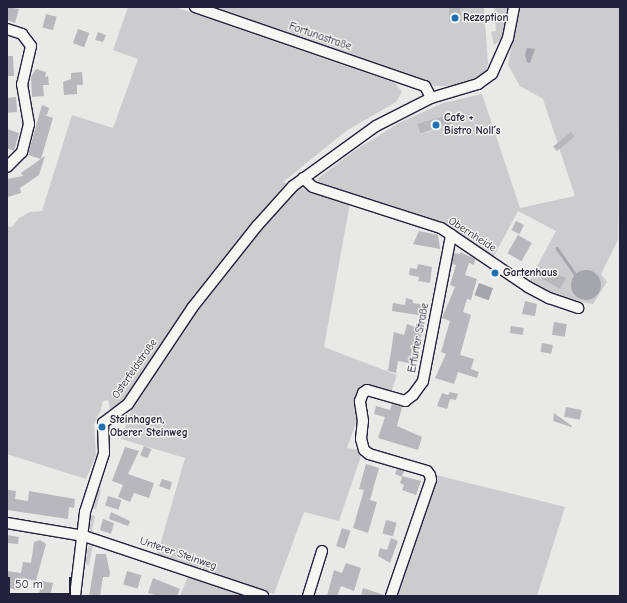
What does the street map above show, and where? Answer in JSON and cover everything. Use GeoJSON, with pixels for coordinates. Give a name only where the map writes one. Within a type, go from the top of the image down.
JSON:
{"type":"FeatureCollection","features":[{"type":"Feature","properties":{"kind":"street","name":"Fortunastraße"},"geometry":{"type":"LineString","coordinates":[[195,7],[424,86],[431,98]]}},
{"type":"Feature","properties":{"kind":"street"},"geometry":{"type":"LineString","coordinates":[[303,178],[376,126],[431,98],[478,84],[492,74],[508,38],[514,7]]}},
{"type":"Feature","properties":{"kind":"street"},"geometry":{"type":"LineString","coordinates":[[7,29],[22,34],[31,46],[22,84],[29,124],[22,152],[7,167]]}},
{"type":"Feature","properties":{"kind":"street","name":"Osterfeldstraße"},"geometry":{"type":"LineString","coordinates":[[75,596],[84,536],[85,512],[104,453],[103,423],[128,404],[192,308],[261,221],[293,186],[303,178]]}},
{"type":"Feature","properties":{"kind":"street","name":"Obernheide"},"geometry":{"type":"LineString","coordinates":[[303,178],[313,187],[440,228],[528,287],[549,298],[578,308]]}},
{"type":"Feature","properties":{"kind":"street","name":"Erfurter Straße"},"geometry":{"type":"LineString","coordinates":[[391,596],[431,480],[430,474],[427,471],[369,454],[364,450],[361,438],[363,421],[360,401],[363,393],[367,390],[405,401],[413,395],[423,381],[451,235]]}},
{"type":"Feature","properties":{"kind":"street","name":"Unterer Steinweg"},"geometry":{"type":"LineString","coordinates":[[7,523],[84,536],[263,596]]}},
{"type":"Feature","properties":{"kind":"street"},"geometry":{"type":"LineString","coordinates":[[308,596],[322,551]]}},
{"type":"Feature","properties":{"kind":"shaded area"},"geometry":{"type":"Polygon","coordinates":[[[128,7],[175,7],[395,83],[402,92],[396,102],[346,131],[283,182],[350,203],[324,347],[397,375],[391,392],[369,386],[347,448],[363,450],[339,521],[304,512],[274,594],[157,556],[185,458],[121,439],[132,407],[123,402],[110,409],[108,400],[103,401],[101,410],[94,424],[96,455],[86,479],[7,454],[7,226],[12,227],[19,218],[30,212],[42,211],[72,115],[113,128],[138,59],[113,50],[128,7]]]}},
{"type":"Feature","properties":{"kind":"shaded area"},"geometry":{"type":"Polygon","coordinates":[[[212,7],[484,7],[488,64],[485,74],[473,80],[451,86],[435,86],[212,7]]]}},
{"type":"Feature","properties":{"kind":"shaded area"},"geometry":{"type":"Polygon","coordinates":[[[494,7],[509,7],[504,37],[494,45],[491,32],[496,31],[494,7]]]}},
{"type":"Feature","properties":{"kind":"shaded area"},"geometry":{"type":"Polygon","coordinates":[[[518,7],[620,7],[618,240],[601,274],[607,282],[593,304],[559,298],[528,283],[556,231],[518,211],[493,258],[442,224],[319,185],[317,179],[357,149],[399,123],[443,103],[482,94],[520,208],[575,196],[543,99],[520,86],[508,65],[518,7]],[[449,114],[418,125],[421,134],[453,124],[449,114]]]}},
{"type":"Feature","properties":{"kind":"shaded area"},"geometry":{"type":"Polygon","coordinates":[[[527,48],[535,49],[530,63],[527,62],[525,55],[527,48]]]}},
{"type":"Feature","properties":{"kind":"shaded area"},"geometry":{"type":"Polygon","coordinates":[[[586,270],[597,274],[601,285],[597,296],[586,300],[575,296],[571,285],[575,274],[586,270]]]}},
{"type":"Feature","properties":{"kind":"shaded area"},"geometry":{"type":"Polygon","coordinates":[[[479,283],[493,288],[489,300],[475,295],[479,283]]]}},
{"type":"Feature","properties":{"kind":"shaded area"},"geometry":{"type":"Polygon","coordinates":[[[436,475],[565,507],[537,596],[396,596],[436,475]]]}},
{"type":"Feature","properties":{"kind":"shaded area"},"geometry":{"type":"Polygon","coordinates":[[[98,490],[101,490],[96,509],[90,507],[98,490]]]}},
{"type":"Feature","properties":{"kind":"shaded area"},"geometry":{"type":"Polygon","coordinates":[[[88,514],[95,516],[92,530],[95,535],[89,529],[88,514]]]}},
{"type":"Feature","properties":{"kind":"shaded area"},"geometry":{"type":"Polygon","coordinates":[[[93,544],[89,565],[85,564],[88,547],[93,544]]]}},
{"type":"Feature","properties":{"kind":"shaded area"},"geometry":{"type":"Polygon","coordinates":[[[188,576],[253,596],[180,596],[188,576]]]}},
{"type":"Feature","properties":{"kind":"building"},"geometry":{"type":"Polygon","coordinates":[[[7,7],[19,9],[15,23],[7,20],[7,7]]]}},
{"type":"Feature","properties":{"kind":"building","name":"Rezeption"},"geometry":{"type":"Polygon","coordinates":[[[449,7],[460,7],[461,21],[449,22],[449,7]]]}},
{"type":"Feature","properties":{"kind":"building"},"geometry":{"type":"Polygon","coordinates":[[[46,14],[57,17],[53,30],[42,28],[46,14]]]}},
{"type":"Feature","properties":{"kind":"building"},"geometry":{"type":"Polygon","coordinates":[[[78,29],[89,33],[84,47],[73,43],[78,29]]]}},
{"type":"Feature","properties":{"kind":"building"},"geometry":{"type":"Polygon","coordinates":[[[98,32],[106,35],[103,42],[95,40],[98,32]]]}},
{"type":"Feature","properties":{"kind":"building"},"geometry":{"type":"Polygon","coordinates":[[[7,56],[13,56],[14,76],[7,76],[7,56]]]}},
{"type":"Feature","properties":{"kind":"building"},"geometry":{"type":"Polygon","coordinates":[[[36,69],[46,72],[45,77],[48,76],[49,85],[43,85],[44,96],[32,97],[31,77],[36,69]]]}},
{"type":"Feature","properties":{"kind":"building"},"geometry":{"type":"Polygon","coordinates":[[[82,72],[83,85],[77,85],[77,94],[64,95],[63,82],[71,79],[71,73],[82,72]]]}},
{"type":"Feature","properties":{"kind":"building"},"geometry":{"type":"Polygon","coordinates":[[[16,97],[17,112],[7,113],[7,98],[16,97]]]}},
{"type":"Feature","properties":{"kind":"building"},"geometry":{"type":"Polygon","coordinates":[[[42,105],[49,108],[47,115],[42,114],[53,118],[41,159],[28,155],[42,105]]]}},
{"type":"Feature","properties":{"kind":"building"},"geometry":{"type":"Polygon","coordinates":[[[450,114],[453,124],[420,134],[417,124],[450,114]]]}},
{"type":"Feature","properties":{"kind":"building"},"geometry":{"type":"Polygon","coordinates":[[[7,129],[19,133],[14,151],[7,148],[7,129]]]}},
{"type":"Feature","properties":{"kind":"building"},"geometry":{"type":"Polygon","coordinates":[[[571,132],[575,137],[557,151],[553,146],[571,132]]]}},
{"type":"Feature","properties":{"kind":"building"},"geometry":{"type":"Polygon","coordinates":[[[45,156],[39,175],[20,188],[21,193],[8,197],[7,179],[23,176],[21,173],[45,156]]]}},
{"type":"Feature","properties":{"kind":"building"},"geometry":{"type":"Polygon","coordinates":[[[516,221],[524,225],[519,234],[511,230],[516,221]]]}},
{"type":"Feature","properties":{"kind":"building"},"geometry":{"type":"Polygon","coordinates":[[[419,231],[438,235],[440,249],[413,244],[419,231]]]}},
{"type":"Feature","properties":{"kind":"building"},"geometry":{"type":"Polygon","coordinates":[[[518,235],[532,243],[521,261],[508,253],[518,235]]]}},
{"type":"Feature","properties":{"kind":"building"},"geometry":{"type":"Polygon","coordinates":[[[460,252],[475,259],[474,265],[469,263],[465,275],[477,279],[471,300],[467,299],[463,312],[471,315],[460,355],[474,359],[471,369],[479,372],[477,378],[458,372],[454,384],[435,378],[446,354],[441,352],[450,321],[442,318],[455,287],[450,285],[456,265],[452,264],[454,253],[460,254],[460,252]]]}},
{"type":"Feature","properties":{"kind":"building"},"geometry":{"type":"Polygon","coordinates":[[[418,264],[432,267],[430,283],[418,281],[419,277],[409,275],[410,268],[417,269],[418,264]]]}},
{"type":"Feature","properties":{"kind":"building"},"geometry":{"type":"Polygon","coordinates":[[[546,269],[566,278],[560,289],[541,278],[546,269]]]}},
{"type":"Feature","properties":{"kind":"building"},"geometry":{"type":"Polygon","coordinates":[[[406,298],[413,300],[413,303],[426,305],[424,316],[392,311],[393,303],[405,305],[406,298]]]}},
{"type":"Feature","properties":{"kind":"building"},"geometry":{"type":"Polygon","coordinates":[[[525,301],[537,304],[535,316],[522,314],[525,301]]]}},
{"type":"Feature","properties":{"kind":"building"},"geometry":{"type":"Polygon","coordinates":[[[554,322],[567,324],[565,337],[552,335],[554,322]]]}},
{"type":"Feature","properties":{"kind":"building"},"geometry":{"type":"Polygon","coordinates":[[[407,324],[423,330],[414,364],[398,361],[396,373],[388,371],[394,332],[404,335],[407,324]]]}},
{"type":"Feature","properties":{"kind":"building"},"geometry":{"type":"Polygon","coordinates":[[[511,326],[524,328],[523,335],[510,333],[511,326]]]}},
{"type":"Feature","properties":{"kind":"building"},"geometry":{"type":"Polygon","coordinates":[[[542,343],[553,345],[551,354],[540,352],[542,343]]]}},
{"type":"Feature","properties":{"kind":"building"},"geometry":{"type":"Polygon","coordinates":[[[450,392],[458,394],[456,400],[450,399],[447,409],[437,406],[442,393],[448,395],[450,392]]]}},
{"type":"Feature","properties":{"kind":"building"},"geometry":{"type":"Polygon","coordinates":[[[392,404],[402,407],[397,426],[422,437],[418,450],[378,438],[385,417],[374,414],[376,406],[390,410],[392,404]]]}},
{"type":"Feature","properties":{"kind":"building"},"geometry":{"type":"Polygon","coordinates":[[[566,407],[582,410],[580,420],[564,417],[566,407]]]}},
{"type":"Feature","properties":{"kind":"building"},"geometry":{"type":"Polygon","coordinates":[[[554,413],[572,426],[571,427],[553,421],[554,413]]]}},
{"type":"Feature","properties":{"kind":"building"},"geometry":{"type":"Polygon","coordinates":[[[144,446],[151,449],[147,458],[140,455],[144,446]]]}},
{"type":"Feature","properties":{"kind":"building"},"geometry":{"type":"Polygon","coordinates":[[[125,447],[139,451],[128,474],[154,483],[149,498],[134,493],[130,502],[118,497],[123,485],[112,481],[125,447]]]}},
{"type":"Feature","properties":{"kind":"building"},"geometry":{"type":"Polygon","coordinates":[[[366,464],[379,468],[370,500],[377,502],[368,533],[353,528],[364,490],[359,489],[366,464]]]}},
{"type":"Feature","properties":{"kind":"building"},"geometry":{"type":"Polygon","coordinates":[[[397,469],[404,471],[402,476],[421,481],[416,495],[402,490],[404,485],[400,483],[402,477],[395,474],[397,469]]]}},
{"type":"Feature","properties":{"kind":"building"},"geometry":{"type":"Polygon","coordinates":[[[162,479],[172,482],[170,490],[159,486],[162,479]]]}},
{"type":"Feature","properties":{"kind":"building"},"geometry":{"type":"Polygon","coordinates":[[[8,490],[16,491],[15,499],[28,501],[29,491],[75,499],[74,508],[69,507],[68,519],[7,510],[8,490]]]}},
{"type":"Feature","properties":{"kind":"building"},"geometry":{"type":"Polygon","coordinates":[[[108,496],[121,500],[118,510],[105,506],[108,496]]]}},
{"type":"Feature","properties":{"kind":"building"},"geometry":{"type":"Polygon","coordinates":[[[111,512],[130,521],[128,526],[109,519],[111,512]]]}},
{"type":"Feature","properties":{"kind":"building"},"geometry":{"type":"Polygon","coordinates":[[[103,519],[114,523],[111,534],[100,530],[103,519]]]}},
{"type":"Feature","properties":{"kind":"building"},"geometry":{"type":"Polygon","coordinates":[[[386,520],[397,523],[393,536],[382,534],[386,520]]]}},
{"type":"Feature","properties":{"kind":"building"},"geometry":{"type":"Polygon","coordinates":[[[342,528],[351,531],[345,549],[336,546],[342,528]]]}},
{"type":"Feature","properties":{"kind":"building"},"geometry":{"type":"Polygon","coordinates":[[[7,535],[19,537],[18,544],[7,543],[7,535]]]}},
{"type":"Feature","properties":{"kind":"building"},"geometry":{"type":"Polygon","coordinates":[[[391,538],[398,541],[390,563],[378,556],[380,548],[387,550],[391,538]]]}},
{"type":"Feature","properties":{"kind":"building"},"geometry":{"type":"Polygon","coordinates":[[[40,540],[46,544],[36,581],[21,578],[21,576],[19,590],[8,588],[7,571],[21,573],[23,562],[31,563],[34,542],[40,540]]]}},
{"type":"Feature","properties":{"kind":"building"},"geometry":{"type":"Polygon","coordinates":[[[96,554],[106,554],[110,573],[109,577],[103,577],[100,596],[89,596],[96,554]]]}},
{"type":"Feature","properties":{"kind":"building"},"geometry":{"type":"Polygon","coordinates":[[[346,563],[361,568],[354,591],[341,586],[337,596],[327,596],[334,570],[342,573],[346,563]]]}},
{"type":"Feature","properties":{"kind":"building"},"geometry":{"type":"Polygon","coordinates":[[[127,571],[141,575],[138,589],[123,584],[127,571]]]}},
{"type":"Feature","properties":{"kind":"building"},"geometry":{"type":"Polygon","coordinates":[[[153,578],[180,589],[177,596],[158,596],[148,593],[153,578]]]}},
{"type":"Feature","properties":{"kind":"building"},"geometry":{"type":"Polygon","coordinates":[[[41,581],[53,583],[50,596],[39,595],[41,581]]]}},
{"type":"Feature","properties":{"kind":"building"},"geometry":{"type":"Polygon","coordinates":[[[363,588],[384,595],[384,596],[361,596],[363,588]]]}},
{"type":"Feature","properties":{"kind":"waterway"},"geometry":{"type":"LineString","coordinates":[[557,248],[578,278]]}},
{"type":"Feature","properties":{"kind":"place","name":"Rezeption"},"geometry":{"type":"Point","coordinates":[455,18]}},
{"type":"Feature","properties":{"kind":"place","name":"Cafe + Bistro Noll´s"},"geometry":{"type":"Point","coordinates":[436,125]}},
{"type":"Feature","properties":{"kind":"place","name":"Gartenhaus"},"geometry":{"type":"Point","coordinates":[495,273]}},
{"type":"Feature","properties":{"kind":"place","name":"Steinhagen, Oberer Steinweg"},"geometry":{"type":"Point","coordinates":[102,427]}}]}
